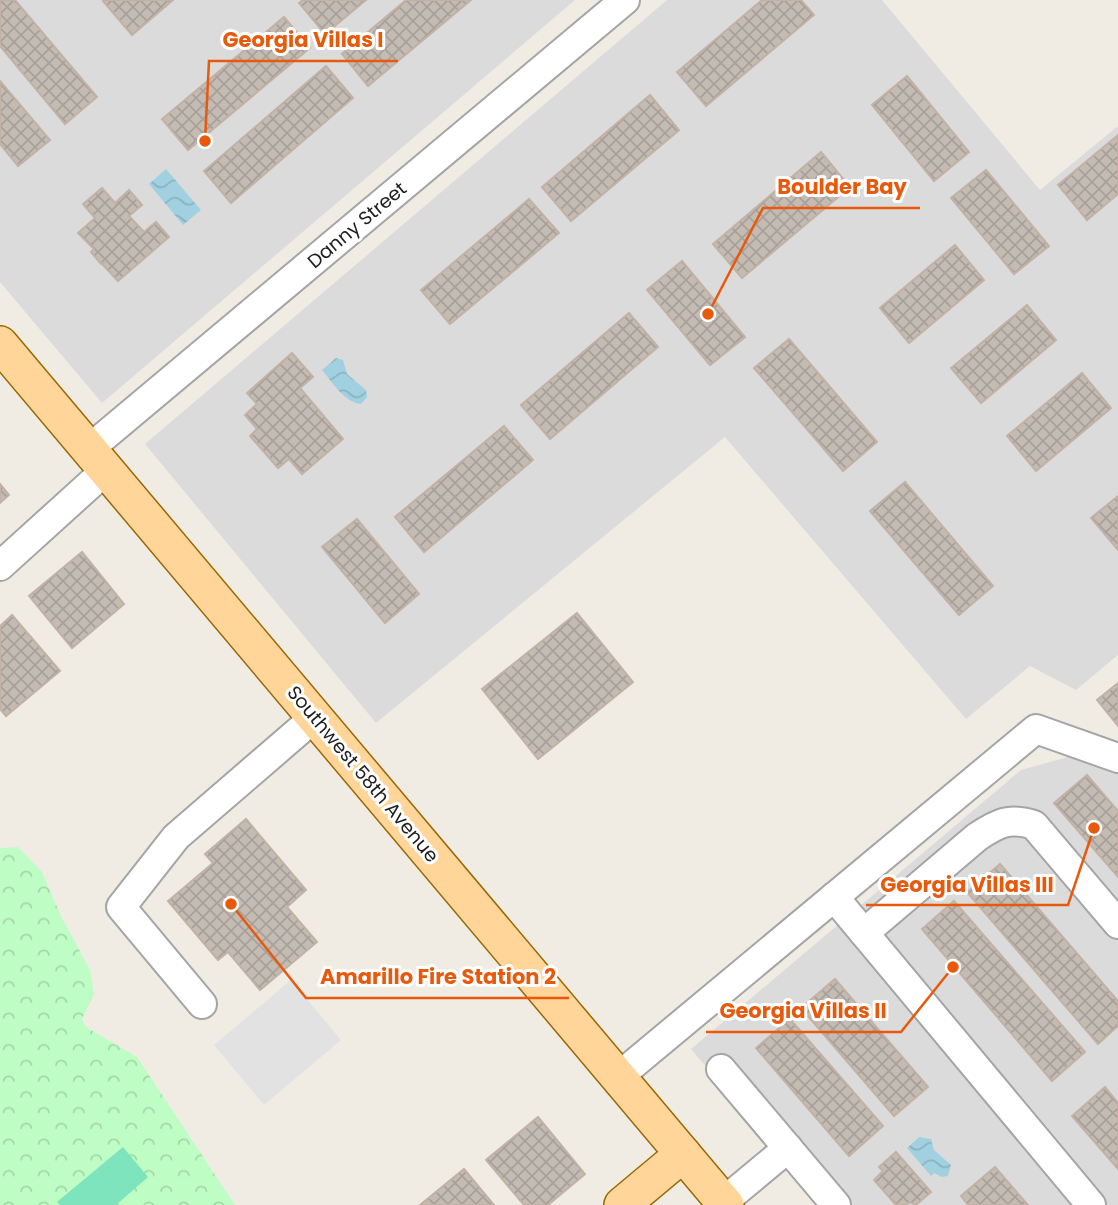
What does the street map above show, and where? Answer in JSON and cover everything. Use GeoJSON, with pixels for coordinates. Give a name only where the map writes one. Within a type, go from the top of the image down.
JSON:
{"type":"FeatureCollection","features":[{"type":"Feature","properties":{"kind":"main road","name":"Southwest 58th Avenue"},"geometry":{"type":"LineString","coordinates":[[0,344],[725,1203]]}},
{"type":"Feature","properties":{"kind":"main road"},"geometry":{"type":"LineString","coordinates":[[622,1205],[683,1154]]}},
{"type":"Feature","properties":{"kind":"street","name":"Danny Street"},"geometry":{"type":"LineString","coordinates":[[0,566],[98,460],[625,0]]}},
{"type":"Feature","properties":{"kind":"street"},"geometry":{"type":"LineString","coordinates":[[202,1004],[121,907],[176,837],[315,717]]}},
{"type":"Feature","properties":{"kind":"street"},"geometry":{"type":"LineString","coordinates":[[618,1077],[1036,729],[1118,758]]}},
{"type":"Feature","properties":{"kind":"street"},"geometry":{"type":"LineString","coordinates":[[864,933],[977,837],[997,824],[1018,820],[1034,825],[1118,924]]}},
{"type":"Feature","properties":{"kind":"street"},"geometry":{"type":"LineString","coordinates":[[834,897],[1091,1205]]}},
{"type":"Feature","properties":{"kind":"street"},"geometry":{"type":"LineString","coordinates":[[721,1069],[836,1205]]}},
{"type":"Feature","properties":{"kind":"street"},"geometry":{"type":"LineString","coordinates":[[725,1203],[788,1148]]}},
{"type":"Feature","properties":{"kind":"shaded area"},"geometry":{"type":"Polygon","coordinates":[[[0,0],[575,0],[102,403],[0,282],[0,0]]]}},
{"type":"Feature","properties":{"kind":"shaded area"},"geometry":{"type":"Polygon","coordinates":[[[667,0],[882,0],[1040,190],[1118,126],[1118,655],[1076,690],[1030,666],[966,719],[725,437],[376,723],[145,444],[667,0]]]}},
{"type":"Feature","properties":{"kind":"shaded area"},"geometry":{"type":"Polygon","coordinates":[[[1118,743],[1118,1205],[823,1205],[691,1049],[1021,770],[1118,743]]]}},
{"type":"Feature","properties":{"kind":"shaded area"},"geometry":{"type":"Polygon","coordinates":[[[291,980],[341,1040],[264,1105],[214,1045],[291,980]]]}},
{"type":"Feature","properties":{"kind":"green space"},"geometry":{"type":"Polygon","coordinates":[[[18,847],[42,872],[60,914],[90,970],[94,994],[82,1019],[86,1027],[137,1057],[235,1205],[0,1205],[0,848],[18,847]]]}},
{"type":"Feature","properties":{"kind":"green space"},"geometry":{"type":"Polygon","coordinates":[[[123,1147],[148,1177],[116,1205],[60,1205],[57,1202],[123,1147]]]}},
{"type":"Feature","properties":{"kind":"water"},"geometry":{"type":"Polygon","coordinates":[[[166,169],[201,210],[183,225],[149,184],[166,169]]]}},
{"type":"Feature","properties":{"kind":"water"},"geometry":{"type":"Polygon","coordinates":[[[336,358],[343,360],[347,374],[366,390],[367,397],[361,404],[344,396],[322,370],[336,358]]]}},
{"type":"Feature","properties":{"kind":"water"},"geometry":{"type":"Polygon","coordinates":[[[919,1137],[931,1139],[934,1150],[951,1165],[948,1176],[942,1177],[934,1173],[931,1176],[907,1148],[919,1137]]]}},
{"type":"Feature","properties":{"kind":"building"},"geometry":{"type":"Polygon","coordinates":[[[0,0],[15,0],[97,97],[65,124],[0,46],[0,0]]]}},
{"type":"Feature","properties":{"kind":"building"},"geometry":{"type":"Polygon","coordinates":[[[173,0],[132,35],[103,1],[173,0]]]}},
{"type":"Feature","properties":{"kind":"building"},"geometry":{"type":"Polygon","coordinates":[[[303,0],[366,0],[325,34],[299,3],[303,0]]]}},
{"type":"Feature","properties":{"kind":"building"},"geometry":{"type":"Polygon","coordinates":[[[406,0],[471,0],[368,86],[342,54],[406,0]]]}},
{"type":"Feature","properties":{"kind":"building"},"geometry":{"type":"Polygon","coordinates":[[[762,0],[801,0],[814,15],[706,106],[677,72],[762,0]]]}},
{"type":"Feature","properties":{"kind":"building"},"geometry":{"type":"Polygon","coordinates":[[[284,17],[310,48],[188,150],[162,119],[284,17]]]}},
{"type":"Feature","properties":{"kind":"building"},"geometry":{"type":"Polygon","coordinates":[[[326,66],[353,98],[231,203],[204,171],[326,66]]]}},
{"type":"Feature","properties":{"kind":"building"},"geometry":{"type":"Polygon","coordinates":[[[907,76],[969,152],[934,181],[872,105],[907,76]]]}},
{"type":"Feature","properties":{"kind":"building"},"geometry":{"type":"Polygon","coordinates":[[[0,81],[50,140],[18,166],[0,144],[0,81]]]}},
{"type":"Feature","properties":{"kind":"building"},"geometry":{"type":"Polygon","coordinates":[[[650,95],[679,130],[571,221],[542,187],[650,95]]]}},
{"type":"Feature","properties":{"kind":"building"},"geometry":{"type":"Polygon","coordinates":[[[1118,135],[1118,194],[1087,220],[1058,185],[1118,135]]]}},
{"type":"Feature","properties":{"kind":"building"},"geometry":{"type":"Polygon","coordinates":[[[821,152],[850,187],[742,278],[713,244],[821,152]]]}},
{"type":"Feature","properties":{"kind":"building"},"geometry":{"type":"Polygon","coordinates":[[[986,170],[1049,246],[1014,274],[951,198],[986,170]]]}},
{"type":"Feature","properties":{"kind":"building"},"geometry":{"type":"Polygon","coordinates":[[[102,188],[115,203],[129,190],[142,205],[129,216],[144,232],[156,222],[169,237],[118,281],[103,265],[104,262],[101,264],[91,252],[94,249],[78,233],[95,218],[83,204],[102,188]]]}},
{"type":"Feature","properties":{"kind":"building"},"geometry":{"type":"Polygon","coordinates":[[[529,199],[559,233],[450,324],[421,290],[529,199]]]}},
{"type":"Feature","properties":{"kind":"building"},"geometry":{"type":"Polygon","coordinates":[[[955,245],[984,280],[909,343],[880,308],[955,245]]]}},
{"type":"Feature","properties":{"kind":"building"},"geometry":{"type":"Polygon","coordinates":[[[682,261],[745,337],[710,365],[647,290],[682,261]]]}},
{"type":"Feature","properties":{"kind":"building"},"geometry":{"type":"Polygon","coordinates":[[[1027,305],[1056,340],[981,403],[951,368],[1027,305]]]}},
{"type":"Feature","properties":{"kind":"building"},"geometry":{"type":"Polygon","coordinates":[[[629,313],[658,347],[550,439],[521,405],[629,313]]]}},
{"type":"Feature","properties":{"kind":"building"},"geometry":{"type":"Polygon","coordinates":[[[789,339],[877,442],[843,471],[754,368],[789,339]]]}},
{"type":"Feature","properties":{"kind":"building"},"geometry":{"type":"Polygon","coordinates":[[[292,353],[313,377],[300,388],[343,439],[302,474],[289,459],[278,468],[250,436],[257,429],[245,415],[257,404],[247,393],[292,353]]]}},
{"type":"Feature","properties":{"kind":"building"},"geometry":{"type":"Polygon","coordinates":[[[1082,373],[1111,408],[1036,471],[1007,436],[1082,373]]]}},
{"type":"Feature","properties":{"kind":"building"},"geometry":{"type":"Polygon","coordinates":[[[504,426],[533,460],[424,552],[395,517],[504,426]]]}},
{"type":"Feature","properties":{"kind":"building"},"geometry":{"type":"Polygon","coordinates":[[[905,482],[993,586],[959,615],[870,511],[905,482]]]}},
{"type":"Feature","properties":{"kind":"building"},"geometry":{"type":"Polygon","coordinates":[[[0,484],[9,495],[0,503],[0,484]]]}},
{"type":"Feature","properties":{"kind":"building"},"geometry":{"type":"Polygon","coordinates":[[[1118,496],[1118,550],[1091,518],[1118,496]]]}},
{"type":"Feature","properties":{"kind":"building"},"geometry":{"type":"Polygon","coordinates":[[[357,519],[419,594],[385,623],[322,547],[357,519]]]}},
{"type":"Feature","properties":{"kind":"building"},"geometry":{"type":"Polygon","coordinates":[[[82,552],[124,604],[72,648],[29,596],[82,552]]]}},
{"type":"Feature","properties":{"kind":"building"},"geometry":{"type":"Polygon","coordinates":[[[577,613],[633,682],[538,759],[482,689],[577,613]]]}},
{"type":"Feature","properties":{"kind":"building"},"geometry":{"type":"Polygon","coordinates":[[[12,615],[60,671],[6,716],[0,709],[0,626],[12,615]]]}},
{"type":"Feature","properties":{"kind":"building"},"geometry":{"type":"Polygon","coordinates":[[[1118,683],[1118,726],[1097,700],[1118,683]]]}},
{"type":"Feature","properties":{"kind":"building"},"geometry":{"type":"Polygon","coordinates":[[[1087,775],[1118,811],[1118,877],[1054,803],[1087,775]]]}},
{"type":"Feature","properties":{"kind":"building"},"geometry":{"type":"Polygon","coordinates":[[[246,819],[306,890],[287,907],[317,942],[260,990],[228,952],[218,960],[168,901],[213,863],[205,854],[246,819]]]}},
{"type":"Feature","properties":{"kind":"building"},"geometry":{"type":"Polygon","coordinates":[[[1000,864],[1118,1001],[1118,1026],[1098,1044],[967,892],[1000,864]]]}},
{"type":"Feature","properties":{"kind":"building"},"geometry":{"type":"Polygon","coordinates":[[[954,901],[1085,1052],[1052,1081],[922,929],[954,901]]]}},
{"type":"Feature","properties":{"kind":"building"},"geometry":{"type":"Polygon","coordinates":[[[835,979],[928,1087],[894,1116],[801,1008],[835,979]]]}},
{"type":"Feature","properties":{"kind":"building"},"geometry":{"type":"Polygon","coordinates":[[[790,1019],[883,1126],[849,1156],[756,1048],[790,1019]]]}},
{"type":"Feature","properties":{"kind":"building"},"geometry":{"type":"Polygon","coordinates":[[[1105,1087],[1118,1103],[1118,1169],[1072,1116],[1105,1087]]]}},
{"type":"Feature","properties":{"kind":"building"},"geometry":{"type":"Polygon","coordinates":[[[538,1117],[585,1174],[548,1205],[524,1205],[486,1160],[538,1117]]]}},
{"type":"Feature","properties":{"kind":"building"},"geometry":{"type":"Polygon","coordinates":[[[896,1152],[931,1192],[916,1205],[909,1202],[907,1205],[896,1205],[874,1180],[883,1171],[879,1167],[896,1152]]]}},
{"type":"Feature","properties":{"kind":"building"},"geometry":{"type":"Polygon","coordinates":[[[995,1167],[1028,1205],[968,1205],[961,1196],[995,1167]]]}},
{"type":"Feature","properties":{"kind":"building"},"geometry":{"type":"Polygon","coordinates":[[[464,1169],[494,1205],[420,1205],[464,1169]]]}},
{"type":"Feature","properties":{"kind":"place","name":"Georgia Villas I"},"geometry":{"type":"Point","coordinates":[205,141]}},
{"type":"Feature","properties":{"kind":"place","name":"Boulder Bay"},"geometry":{"type":"Point","coordinates":[708,314]}},
{"type":"Feature","properties":{"kind":"place","name":"Georgia Villas III"},"geometry":{"type":"Point","coordinates":[1094,828]}},
{"type":"Feature","properties":{"kind":"place","name":"Amarillo Fire Station 2"},"geometry":{"type":"Point","coordinates":[231,904]}},
{"type":"Feature","properties":{"kind":"place","name":"Georgia Villas II"},"geometry":{"type":"Point","coordinates":[953,967]}}]}
